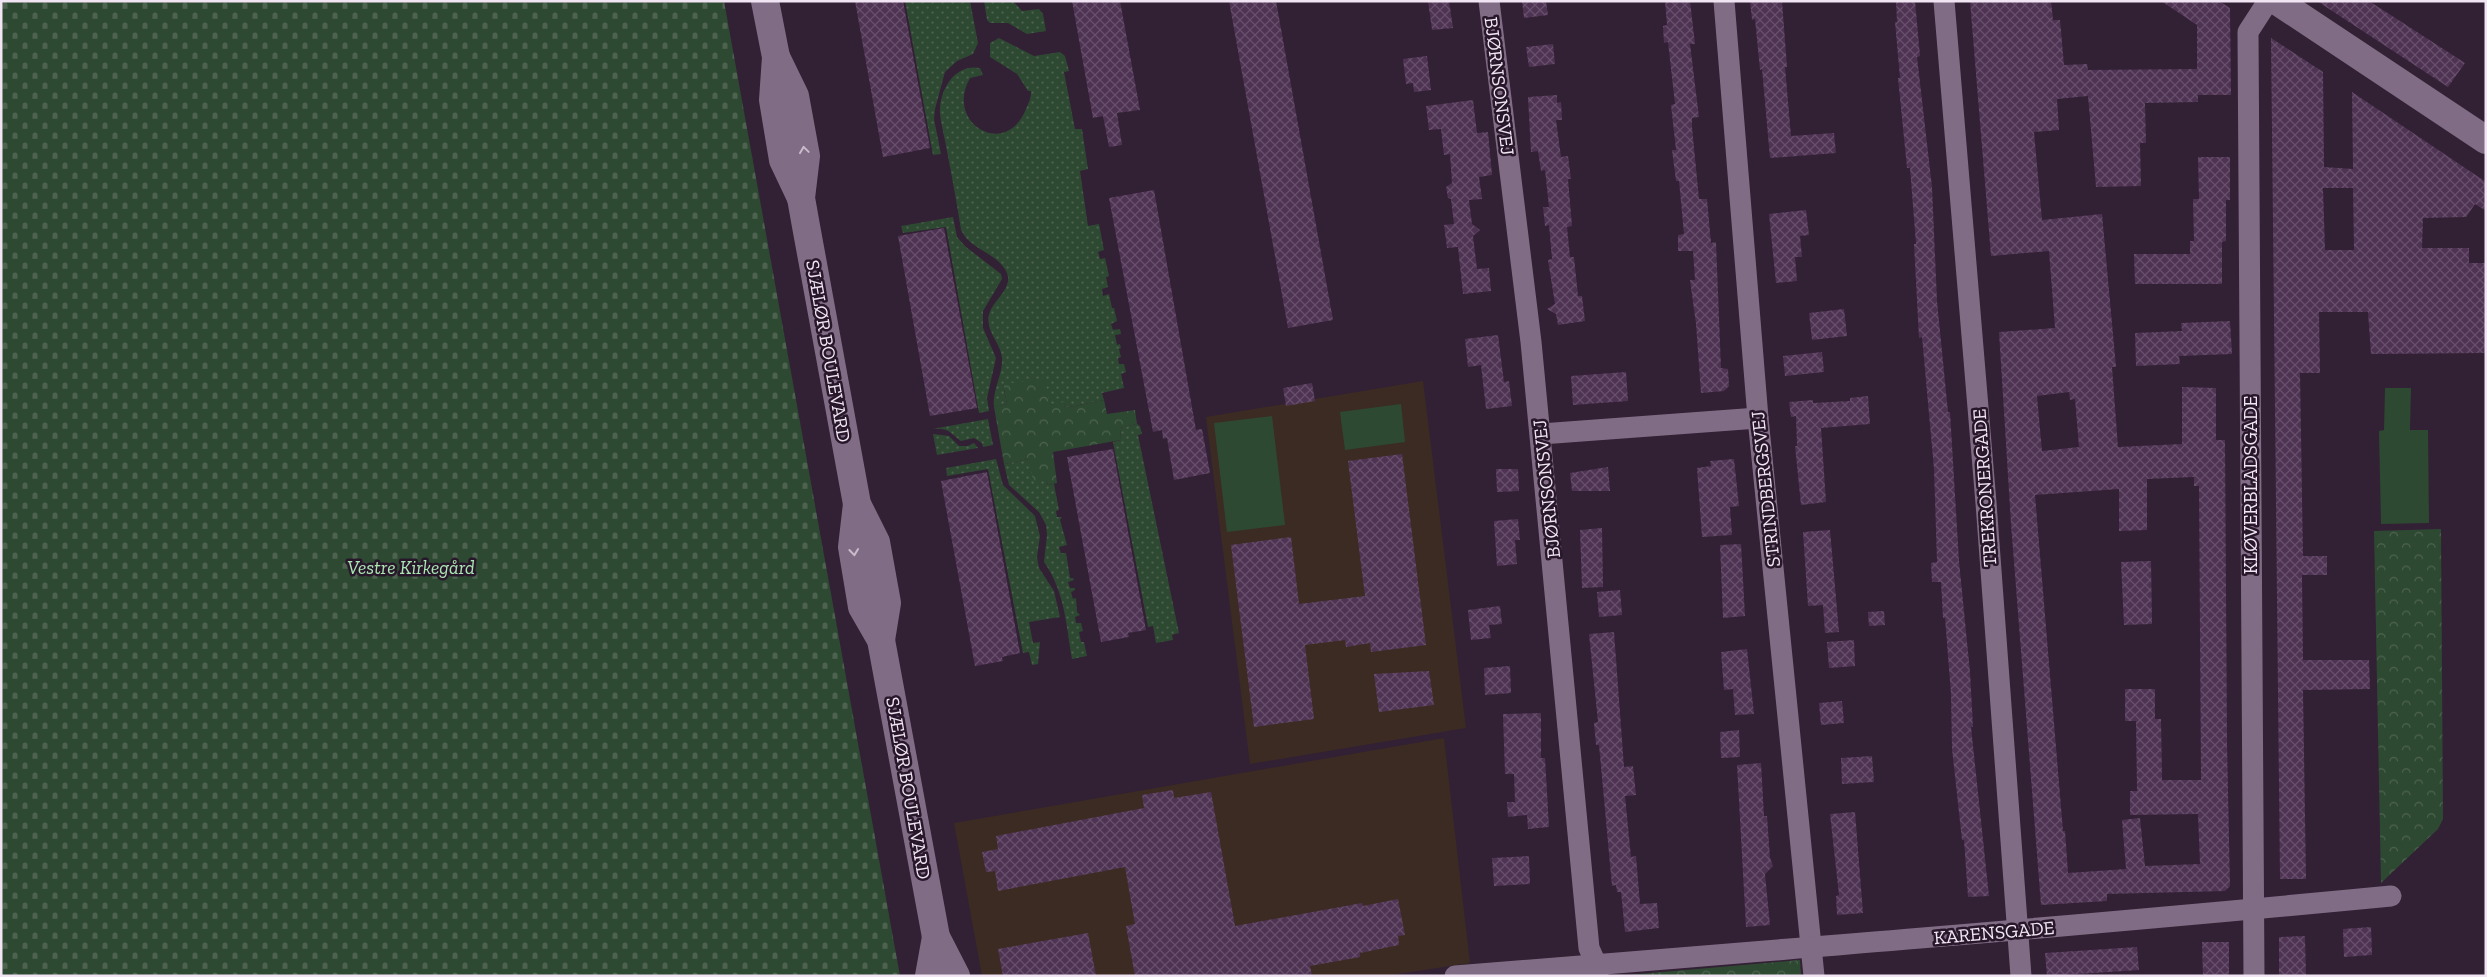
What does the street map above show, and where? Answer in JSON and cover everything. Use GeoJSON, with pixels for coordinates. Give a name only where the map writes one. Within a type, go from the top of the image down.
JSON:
{"type":"FeatureCollection","features":[{"type":"Feature","properties":{"kind":"street","name":"SJÆLØR BOULEVARD"},"geometry":{"type":"LineString","coordinates":[[765,1],[776,57],[795,96],[806,156],[801,198],[857,504],[876,542],[887,603],[881,640],[936,937],[956,976]]}},
{"type":"Feature","properties":{"kind":"street","name":"BJØRNSONSVEJ"},"geometry":{"type":"LineString","coordinates":[[1489,1],[1541,434],[1589,948],[1597,971]]}},
{"type":"Feature","properties":{"kind":"street","name":"STRINDBERGSVEJ"},"geometry":{"type":"LineString","coordinates":[[1724,1],[1758,418],[1814,976]]}},
{"type":"Feature","properties":{"kind":"street","name":"TREKRONERGADE"},"geometry":{"type":"LineString","coordinates":[[1944,1],[1985,493],[2021,976]]}},
{"type":"Feature","properties":{"kind":"street","name":"KLØVERBLADSGADE"},"geometry":{"type":"LineString","coordinates":[[2254,976],[2248,32],[2268,1]]}},
{"type":"Feature","properties":{"kind":"street"},"geometry":{"type":"LineString","coordinates":[[2277,1],[2486,140]]}},
{"type":"Feature","properties":{"kind":"street"},"geometry":{"type":"LineString","coordinates":[[1541,434],[1758,418]]}},
{"type":"Feature","properties":{"kind":"street","name":"KARENSGADE"},"geometry":{"type":"LineString","coordinates":[[1455,976],[1597,971],[1811,946],[2018,930],[2391,896]]}},
{"type":"Feature","properties":{"kind":"street","name":"SJÆLØR BOULEVARD"},"geometry":{"type":"LineString","coordinates":[[929,976],[936,937]]}},
{"type":"Feature","properties":{"kind":"shaded area"},"geometry":{"type":"Polygon","coordinates":[[[1423,381],[1466,728],[1250,764],[1206,417],[1423,381]]]}},
{"type":"Feature","properties":{"kind":"shaded area"},"geometry":{"type":"Polygon","coordinates":[[[1444,738],[1470,963],[1385,976],[982,976],[954,823],[1444,738]]]}},
{"type":"Feature","properties":{"kind":"green space","name":"Vestre Kirkegård"},"geometry":{"type":"Polygon","coordinates":[[[1,1],[724,1],[900,976],[1,976],[1,1]]]}},
{"type":"Feature","properties":{"kind":"green space"},"geometry":{"type":"Polygon","coordinates":[[[905,1],[970,1],[978,43],[973,54],[957,61],[945,72],[934,119],[941,154],[933,155],[905,1]]]}},
{"type":"Feature","properties":{"kind":"green space"},"geometry":{"type":"Polygon","coordinates":[[[984,1],[1013,1],[1022,11],[1039,9],[1043,14],[1046,31],[1027,34],[1008,23],[990,23],[987,20],[984,1]]]}},
{"type":"Feature","properties":{"kind":"green space"},"geometry":{"type":"Polygon","coordinates":[[[999,38],[1034,56],[1060,52],[1065,56],[1069,71],[1064,72],[1075,129],[1082,129],[1088,169],[1080,171],[1088,226],[1099,224],[1104,250],[1098,252],[1100,259],[1105,258],[1109,276],[1106,277],[1108,287],[1102,289],[1103,296],[1109,294],[1112,308],[1114,308],[1117,321],[1111,324],[1113,330],[1120,329],[1121,334],[1115,335],[1117,345],[1120,344],[1121,348],[1119,349],[1121,357],[1118,358],[1119,364],[1124,364],[1126,372],[1121,374],[1124,388],[1102,393],[1104,400],[1065,408],[1064,403],[1050,405],[1003,385],[1007,404],[994,407],[1002,358],[988,321],[991,310],[1008,283],[1008,277],[1002,265],[996,259],[970,242],[961,230],[941,122],[940,104],[946,87],[956,74],[971,68],[980,68],[983,75],[970,78],[964,94],[965,109],[971,121],[981,130],[993,133],[1005,132],[1017,124],[1026,109],[1031,91],[1028,91],[1017,74],[990,57],[990,43],[999,38]]]}},
{"type":"Feature","properties":{"kind":"green space"},"geometry":{"type":"Polygon","coordinates":[[[953,217],[957,237],[966,247],[1001,274],[1002,279],[983,311],[983,328],[996,358],[987,398],[989,411],[979,413],[946,227],[903,233],[901,226],[953,217]]]}},
{"type":"Feature","properties":{"kind":"green space"},"geometry":{"type":"Polygon","coordinates":[[[1045,379],[1050,405],[1064,402],[1065,408],[1104,400],[1107,414],[1135,410],[1137,424],[1120,428],[1121,440],[1053,452],[1057,483],[1048,485],[1046,479],[1033,481],[1029,459],[1004,464],[994,407],[1007,404],[1003,384],[1045,379]]]}},
{"type":"Feature","properties":{"kind":"green space"},"geometry":{"type":"Polygon","coordinates":[[[2385,388],[2411,388],[2410,430],[2428,430],[2429,523],[2381,524],[2379,431],[2384,430],[2385,388]]]}},
{"type":"Feature","properties":{"kind":"green space"},"geometry":{"type":"Polygon","coordinates":[[[1401,404],[1405,442],[1345,450],[1340,412],[1401,404]]]}},
{"type":"Feature","properties":{"kind":"green space"},"geometry":{"type":"Polygon","coordinates":[[[1272,416],[1285,525],[1227,532],[1214,423],[1272,416]]]}},
{"type":"Feature","properties":{"kind":"green space"},"geometry":{"type":"Polygon","coordinates":[[[988,419],[993,445],[983,447],[982,443],[974,438],[961,441],[946,430],[932,429],[988,419]]]}},
{"type":"Feature","properties":{"kind":"green space"},"geometry":{"type":"Polygon","coordinates":[[[1137,424],[1140,426],[1142,434],[1138,435],[1179,633],[1172,635],[1173,640],[1156,643],[1153,626],[1148,627],[1113,442],[1121,440],[1120,428],[1137,424]]]}},
{"type":"Feature","properties":{"kind":"green space"},"geometry":{"type":"Polygon","coordinates":[[[933,434],[949,436],[959,446],[968,446],[974,443],[978,448],[937,455],[933,434]]]}},
{"type":"Feature","properties":{"kind":"green space"},"geometry":{"type":"Polygon","coordinates":[[[996,459],[1003,485],[1035,516],[1040,536],[1037,557],[1039,568],[1054,591],[1060,617],[1029,622],[1033,643],[1040,642],[1038,664],[1032,665],[1029,652],[1023,653],[988,469],[947,476],[946,468],[996,459]]]}},
{"type":"Feature","properties":{"kind":"green space"},"geometry":{"type":"Polygon","coordinates":[[[1029,459],[1046,479],[1048,485],[1054,484],[1059,510],[1056,511],[1057,517],[1062,517],[1060,520],[1067,545],[1059,547],[1061,553],[1066,553],[1070,578],[1074,580],[1068,582],[1070,588],[1075,588],[1071,592],[1073,599],[1076,598],[1077,612],[1080,615],[1075,617],[1076,623],[1081,623],[1083,631],[1079,632],[1081,642],[1084,642],[1087,656],[1072,659],[1061,597],[1044,562],[1047,535],[1046,525],[1039,512],[1009,485],[1004,464],[1029,459]]]}},
{"type":"Feature","properties":{"kind":"green space"},"geometry":{"type":"Polygon","coordinates":[[[2441,529],[2443,819],[2438,829],[2381,883],[2374,531],[2441,529]]]}},
{"type":"Feature","properties":{"kind":"green space"},"geometry":{"type":"Polygon","coordinates":[[[1800,960],[1801,976],[1617,976],[1800,960]]]}},
{"type":"Feature","properties":{"kind":"building"},"geometry":{"type":"Polygon","coordinates":[[[855,1],[903,1],[930,148],[883,157],[855,1]]]}},
{"type":"Feature","properties":{"kind":"building"},"geometry":{"type":"Polygon","coordinates":[[[1072,1],[1120,1],[1140,110],[1117,113],[1122,145],[1109,147],[1103,116],[1093,118],[1072,1]]]}},
{"type":"Feature","properties":{"kind":"building"},"geometry":{"type":"Polygon","coordinates":[[[1229,1],[1276,1],[1333,320],[1288,328],[1229,1]]]}},
{"type":"Feature","properties":{"kind":"building"},"geometry":{"type":"Polygon","coordinates":[[[1428,1],[1449,1],[1453,28],[1432,30],[1428,1]]]}},
{"type":"Feature","properties":{"kind":"building"},"geometry":{"type":"Polygon","coordinates":[[[1522,1],[1546,1],[1548,15],[1524,18],[1522,1]]]}},
{"type":"Feature","properties":{"kind":"building"},"geometry":{"type":"Polygon","coordinates":[[[1665,1],[1690,1],[1695,44],[1690,44],[1699,117],[1692,118],[1692,127],[1699,199],[1707,199],[1711,243],[1716,242],[1721,368],[1728,369],[1729,386],[1724,391],[1701,393],[1696,324],[1690,280],[1695,280],[1693,251],[1678,251],[1678,235],[1684,234],[1679,181],[1676,181],[1672,150],[1676,150],[1671,105],[1675,104],[1668,42],[1664,43],[1663,26],[1667,25],[1665,1]]]}},
{"type":"Feature","properties":{"kind":"building"},"geometry":{"type":"Polygon","coordinates":[[[1750,1],[1782,1],[1791,136],[1834,133],[1836,153],[1770,158],[1762,69],[1760,70],[1755,19],[1752,20],[1750,1]]]}},
{"type":"Feature","properties":{"kind":"building"},"geometry":{"type":"Polygon","coordinates":[[[1896,1],[1915,1],[1920,56],[1917,57],[1932,187],[1937,301],[1948,412],[1950,412],[1959,561],[1970,672],[1973,727],[1971,727],[1989,896],[1968,897],[1964,840],[1962,840],[1952,749],[1951,694],[1941,582],[1932,582],[1931,563],[1937,562],[1934,469],[1922,337],[1919,338],[1914,244],[1916,244],[1910,168],[1907,168],[1898,78],[1900,78],[1895,22],[1897,22],[1896,1]]]}},
{"type":"Feature","properties":{"kind":"building"},"geometry":{"type":"Polygon","coordinates":[[[1970,1],[2051,1],[2053,20],[2060,20],[2064,65],[2087,64],[2088,70],[2197,69],[2197,25],[2161,1],[2219,1],[2230,8],[2231,95],[2198,95],[2198,102],[2145,103],[2146,143],[2140,143],[2141,186],[2096,187],[2088,96],[2057,99],[2059,130],[2034,132],[2042,220],[2102,214],[2116,367],[2112,367],[2118,447],[2182,444],[2182,387],[2216,388],[2216,440],[2225,440],[2230,886],[2225,891],[2107,894],[2107,901],[2041,905],[2011,524],[1999,332],[2055,328],[2049,251],[1991,256],[1970,1]],[[2069,392],[2037,396],[2042,451],[2079,447],[2075,399],[2070,400],[2069,392]],[[2194,477],[2147,479],[2147,530],[2119,531],[2119,489],[2035,495],[2068,873],[2126,869],[2122,820],[2140,818],[2145,866],[2200,864],[2198,814],[2130,815],[2130,791],[2137,791],[2136,721],[2125,721],[2125,689],[2155,689],[2155,719],[2161,719],[2162,780],[2201,780],[2199,486],[2194,486],[2194,477]]]}},
{"type":"Feature","properties":{"kind":"building"},"geometry":{"type":"Polygon","coordinates":[[[2317,1],[2369,1],[2465,63],[2448,87],[2317,1]]]}},
{"type":"Feature","properties":{"kind":"building"},"geometry":{"type":"Polygon","coordinates":[[[2271,38],[2323,72],[2324,167],[2353,169],[2352,92],[2486,182],[2486,211],[2475,204],[2466,217],[2423,218],[2422,248],[2469,248],[2469,263],[2486,263],[2486,353],[2371,354],[2368,312],[2319,312],[2320,373],[2300,373],[2303,556],[2327,556],[2327,575],[2302,575],[2303,660],[2369,660],[2370,689],[2303,690],[2306,879],[2280,879],[2271,38]],[[2323,188],[2325,250],[2354,250],[2353,188],[2323,188]]]}},
{"type":"Feature","properties":{"kind":"building"},"geometry":{"type":"Polygon","coordinates":[[[1553,44],[1555,64],[1529,67],[1526,47],[1553,44]]]}},
{"type":"Feature","properties":{"kind":"building"},"geometry":{"type":"Polygon","coordinates":[[[1427,56],[1431,90],[1414,92],[1413,83],[1406,84],[1403,59],[1427,56]]]}},
{"type":"Feature","properties":{"kind":"building"},"geometry":{"type":"Polygon","coordinates":[[[1557,95],[1557,103],[1561,102],[1562,120],[1556,120],[1561,157],[1568,156],[1571,179],[1568,179],[1572,226],[1567,227],[1570,257],[1574,257],[1578,296],[1582,296],[1585,321],[1558,325],[1556,314],[1547,309],[1555,304],[1548,260],[1552,259],[1549,225],[1545,226],[1543,207],[1549,207],[1545,170],[1541,171],[1538,151],[1531,152],[1528,97],[1557,95]]]}},
{"type":"Feature","properties":{"kind":"building"},"geometry":{"type":"Polygon","coordinates":[[[1473,100],[1477,133],[1488,132],[1492,175],[1479,177],[1482,199],[1469,200],[1472,224],[1480,230],[1473,236],[1477,269],[1489,268],[1491,291],[1463,294],[1458,247],[1447,248],[1444,225],[1454,224],[1451,199],[1448,198],[1446,187],[1452,183],[1450,154],[1444,155],[1441,129],[1429,130],[1426,106],[1473,100]]]}},
{"type":"Feature","properties":{"kind":"building"},"geometry":{"type":"Polygon","coordinates":[[[2198,157],[2230,157],[2230,200],[2226,200],[2226,241],[2222,242],[2222,284],[2135,284],[2134,254],[2190,254],[2190,241],[2194,241],[2193,199],[2199,199],[2198,157]]]}},
{"type":"Feature","properties":{"kind":"building"},"geometry":{"type":"Polygon","coordinates":[[[1154,190],[1196,430],[1202,429],[1210,473],[1174,480],[1167,438],[1163,439],[1162,430],[1153,432],[1109,198],[1154,190]]]}},
{"type":"Feature","properties":{"kind":"building"},"geometry":{"type":"Polygon","coordinates":[[[1806,210],[1809,235],[1800,236],[1802,257],[1795,257],[1797,281],[1776,283],[1769,214],[1806,210]]]}},
{"type":"Feature","properties":{"kind":"building"},"geometry":{"type":"Polygon","coordinates":[[[944,228],[977,408],[930,416],[898,236],[944,228]]]}},
{"type":"Feature","properties":{"kind":"building"},"geometry":{"type":"Polygon","coordinates":[[[1844,309],[1847,336],[1812,340],[1809,313],[1844,309]]]}},
{"type":"Feature","properties":{"kind":"building"},"geometry":{"type":"Polygon","coordinates":[[[2230,321],[2232,354],[2179,356],[2180,364],[2136,366],[2135,333],[2182,331],[2181,323],[2230,321]]]}},
{"type":"Feature","properties":{"kind":"building"},"geometry":{"type":"Polygon","coordinates":[[[1498,335],[1504,382],[1509,381],[1512,406],[1486,409],[1481,365],[1468,367],[1465,339],[1498,335]]]}},
{"type":"Feature","properties":{"kind":"building"},"geometry":{"type":"Polygon","coordinates":[[[1822,352],[1824,372],[1785,376],[1783,356],[1822,352]]]}},
{"type":"Feature","properties":{"kind":"building"},"geometry":{"type":"Polygon","coordinates":[[[1626,372],[1628,401],[1573,405],[1571,376],[1626,372]]]}},
{"type":"Feature","properties":{"kind":"building"},"geometry":{"type":"Polygon","coordinates":[[[1312,383],[1315,401],[1286,406],[1283,388],[1312,383]]]}},
{"type":"Feature","properties":{"kind":"building"},"geometry":{"type":"Polygon","coordinates":[[[1868,396],[1870,424],[1821,428],[1826,502],[1801,505],[1795,446],[1797,446],[1796,416],[1791,417],[1789,402],[1813,400],[1813,403],[1850,401],[1850,398],[1868,396]]]}},
{"type":"Feature","properties":{"kind":"building"},"geometry":{"type":"Polygon","coordinates":[[[1113,449],[1146,630],[1128,633],[1129,637],[1101,642],[1067,457],[1113,449]]]}},
{"type":"Feature","properties":{"kind":"building"},"geometry":{"type":"Polygon","coordinates":[[[1402,454],[1426,645],[1371,652],[1370,643],[1346,647],[1345,640],[1305,645],[1314,719],[1254,727],[1231,545],[1291,537],[1299,604],[1365,596],[1348,461],[1402,454]]]}},
{"type":"Feature","properties":{"kind":"building"},"geometry":{"type":"Polygon","coordinates":[[[1734,459],[1739,506],[1730,507],[1732,535],[1702,537],[1697,468],[1711,466],[1710,461],[1734,459]]]}},
{"type":"Feature","properties":{"kind":"building"},"geometry":{"type":"Polygon","coordinates":[[[1608,467],[1610,491],[1572,491],[1570,473],[1608,467]]]}},
{"type":"Feature","properties":{"kind":"building"},"geometry":{"type":"Polygon","coordinates":[[[1496,469],[1518,469],[1519,491],[1497,492],[1496,469]]]}},
{"type":"Feature","properties":{"kind":"building"},"geometry":{"type":"Polygon","coordinates":[[[987,472],[1020,653],[1002,657],[1003,661],[975,666],[941,481],[987,472]]]}},
{"type":"Feature","properties":{"kind":"building"},"geometry":{"type":"Polygon","coordinates":[[[1518,519],[1520,540],[1515,540],[1517,564],[1497,566],[1494,521],[1518,519]]]}},
{"type":"Feature","properties":{"kind":"building"},"geometry":{"type":"Polygon","coordinates":[[[1602,528],[1603,587],[1582,588],[1580,530],[1602,528]]]}},
{"type":"Feature","properties":{"kind":"building"},"geometry":{"type":"Polygon","coordinates":[[[1830,530],[1839,632],[1825,633],[1823,605],[1808,606],[1803,532],[1830,530]]]}},
{"type":"Feature","properties":{"kind":"building"},"geometry":{"type":"Polygon","coordinates":[[[1741,544],[1745,616],[1723,618],[1720,545],[1741,544]]]}},
{"type":"Feature","properties":{"kind":"building"},"geometry":{"type":"Polygon","coordinates":[[[2151,561],[2152,624],[2124,625],[2121,562],[2151,561]]]}},
{"type":"Feature","properties":{"kind":"building"},"geometry":{"type":"Polygon","coordinates":[[[1620,590],[1622,615],[1599,617],[1597,592],[1620,590]]]}},
{"type":"Feature","properties":{"kind":"building"},"geometry":{"type":"Polygon","coordinates":[[[1500,606],[1502,624],[1489,625],[1491,638],[1471,640],[1468,610],[1500,606]]]}},
{"type":"Feature","properties":{"kind":"building"},"geometry":{"type":"Polygon","coordinates":[[[1884,611],[1885,625],[1869,626],[1868,612],[1884,611]]]}},
{"type":"Feature","properties":{"kind":"building"},"geometry":{"type":"Polygon","coordinates":[[[1614,632],[1624,767],[1633,766],[1636,795],[1625,796],[1631,857],[1636,856],[1640,904],[1657,903],[1659,928],[1625,932],[1621,892],[1617,892],[1616,885],[1612,886],[1599,745],[1596,745],[1594,723],[1598,722],[1589,634],[1614,632]]]}},
{"type":"Feature","properties":{"kind":"building"},"geometry":{"type":"Polygon","coordinates":[[[1854,640],[1855,666],[1829,668],[1827,642],[1854,640]]]}},
{"type":"Feature","properties":{"kind":"building"},"geometry":{"type":"Polygon","coordinates":[[[1747,649],[1754,714],[1735,715],[1733,689],[1724,690],[1721,652],[1747,649]]]}},
{"type":"Feature","properties":{"kind":"building"},"geometry":{"type":"Polygon","coordinates":[[[1510,666],[1511,693],[1485,695],[1484,668],[1510,666]]]}},
{"type":"Feature","properties":{"kind":"building"},"geometry":{"type":"Polygon","coordinates":[[[1429,671],[1434,705],[1379,712],[1374,674],[1429,671]]]}},
{"type":"Feature","properties":{"kind":"building"},"geometry":{"type":"Polygon","coordinates":[[[1842,701],[1844,723],[1821,725],[1819,703],[1842,701]]]}},
{"type":"Feature","properties":{"kind":"building"},"geometry":{"type":"Polygon","coordinates":[[[1541,713],[1541,758],[1545,758],[1549,827],[1528,829],[1527,815],[1508,817],[1507,802],[1515,802],[1514,774],[1505,774],[1503,714],[1541,713]]]}},
{"type":"Feature","properties":{"kind":"building"},"geometry":{"type":"Polygon","coordinates":[[[1739,730],[1740,757],[1721,758],[1720,732],[1739,730]]]}},
{"type":"Feature","properties":{"kind":"building"},"geometry":{"type":"Polygon","coordinates":[[[1872,756],[1874,782],[1842,784],[1841,758],[1872,756]]]}},
{"type":"Feature","properties":{"kind":"building"},"geometry":{"type":"Polygon","coordinates":[[[1761,763],[1764,816],[1767,816],[1770,858],[1773,866],[1765,874],[1770,925],[1746,927],[1737,765],[1761,763]]]}},
{"type":"Feature","properties":{"kind":"building"},"geometry":{"type":"Polygon","coordinates":[[[1173,790],[1174,798],[1211,792],[1235,926],[1362,903],[1363,906],[1398,899],[1405,935],[1398,936],[1399,945],[1360,953],[1360,957],[1310,966],[1312,976],[1135,976],[1126,926],[1135,924],[1125,867],[998,891],[995,871],[986,872],[982,852],[998,849],[996,836],[1144,808],[1142,795],[1173,790]]]}},
{"type":"Feature","properties":{"kind":"building"},"geometry":{"type":"Polygon","coordinates":[[[1855,812],[1863,913],[1837,915],[1836,896],[1839,895],[1830,814],[1855,812]]]}},
{"type":"Feature","properties":{"kind":"building"},"geometry":{"type":"Polygon","coordinates":[[[1529,856],[1530,884],[1494,886],[1492,858],[1529,856]]]}},
{"type":"Feature","properties":{"kind":"building"},"geometry":{"type":"Polygon","coordinates":[[[2371,927],[2372,955],[2344,957],[2343,929],[2371,927]]]}},
{"type":"Feature","properties":{"kind":"building"},"geometry":{"type":"Polygon","coordinates":[[[1088,933],[1096,976],[1003,976],[998,949],[1088,933]]]}},
{"type":"Feature","properties":{"kind":"building"},"geometry":{"type":"Polygon","coordinates":[[[2305,936],[2306,976],[2279,976],[2279,937],[2305,936]]]}},
{"type":"Feature","properties":{"kind":"building"},"geometry":{"type":"Polygon","coordinates":[[[2202,942],[2229,942],[2229,976],[2203,976],[2202,942]]]}},
{"type":"Feature","properties":{"kind":"building"},"geometry":{"type":"Polygon","coordinates":[[[2137,947],[2139,970],[2047,976],[2045,953],[2137,947]]]}}]}
